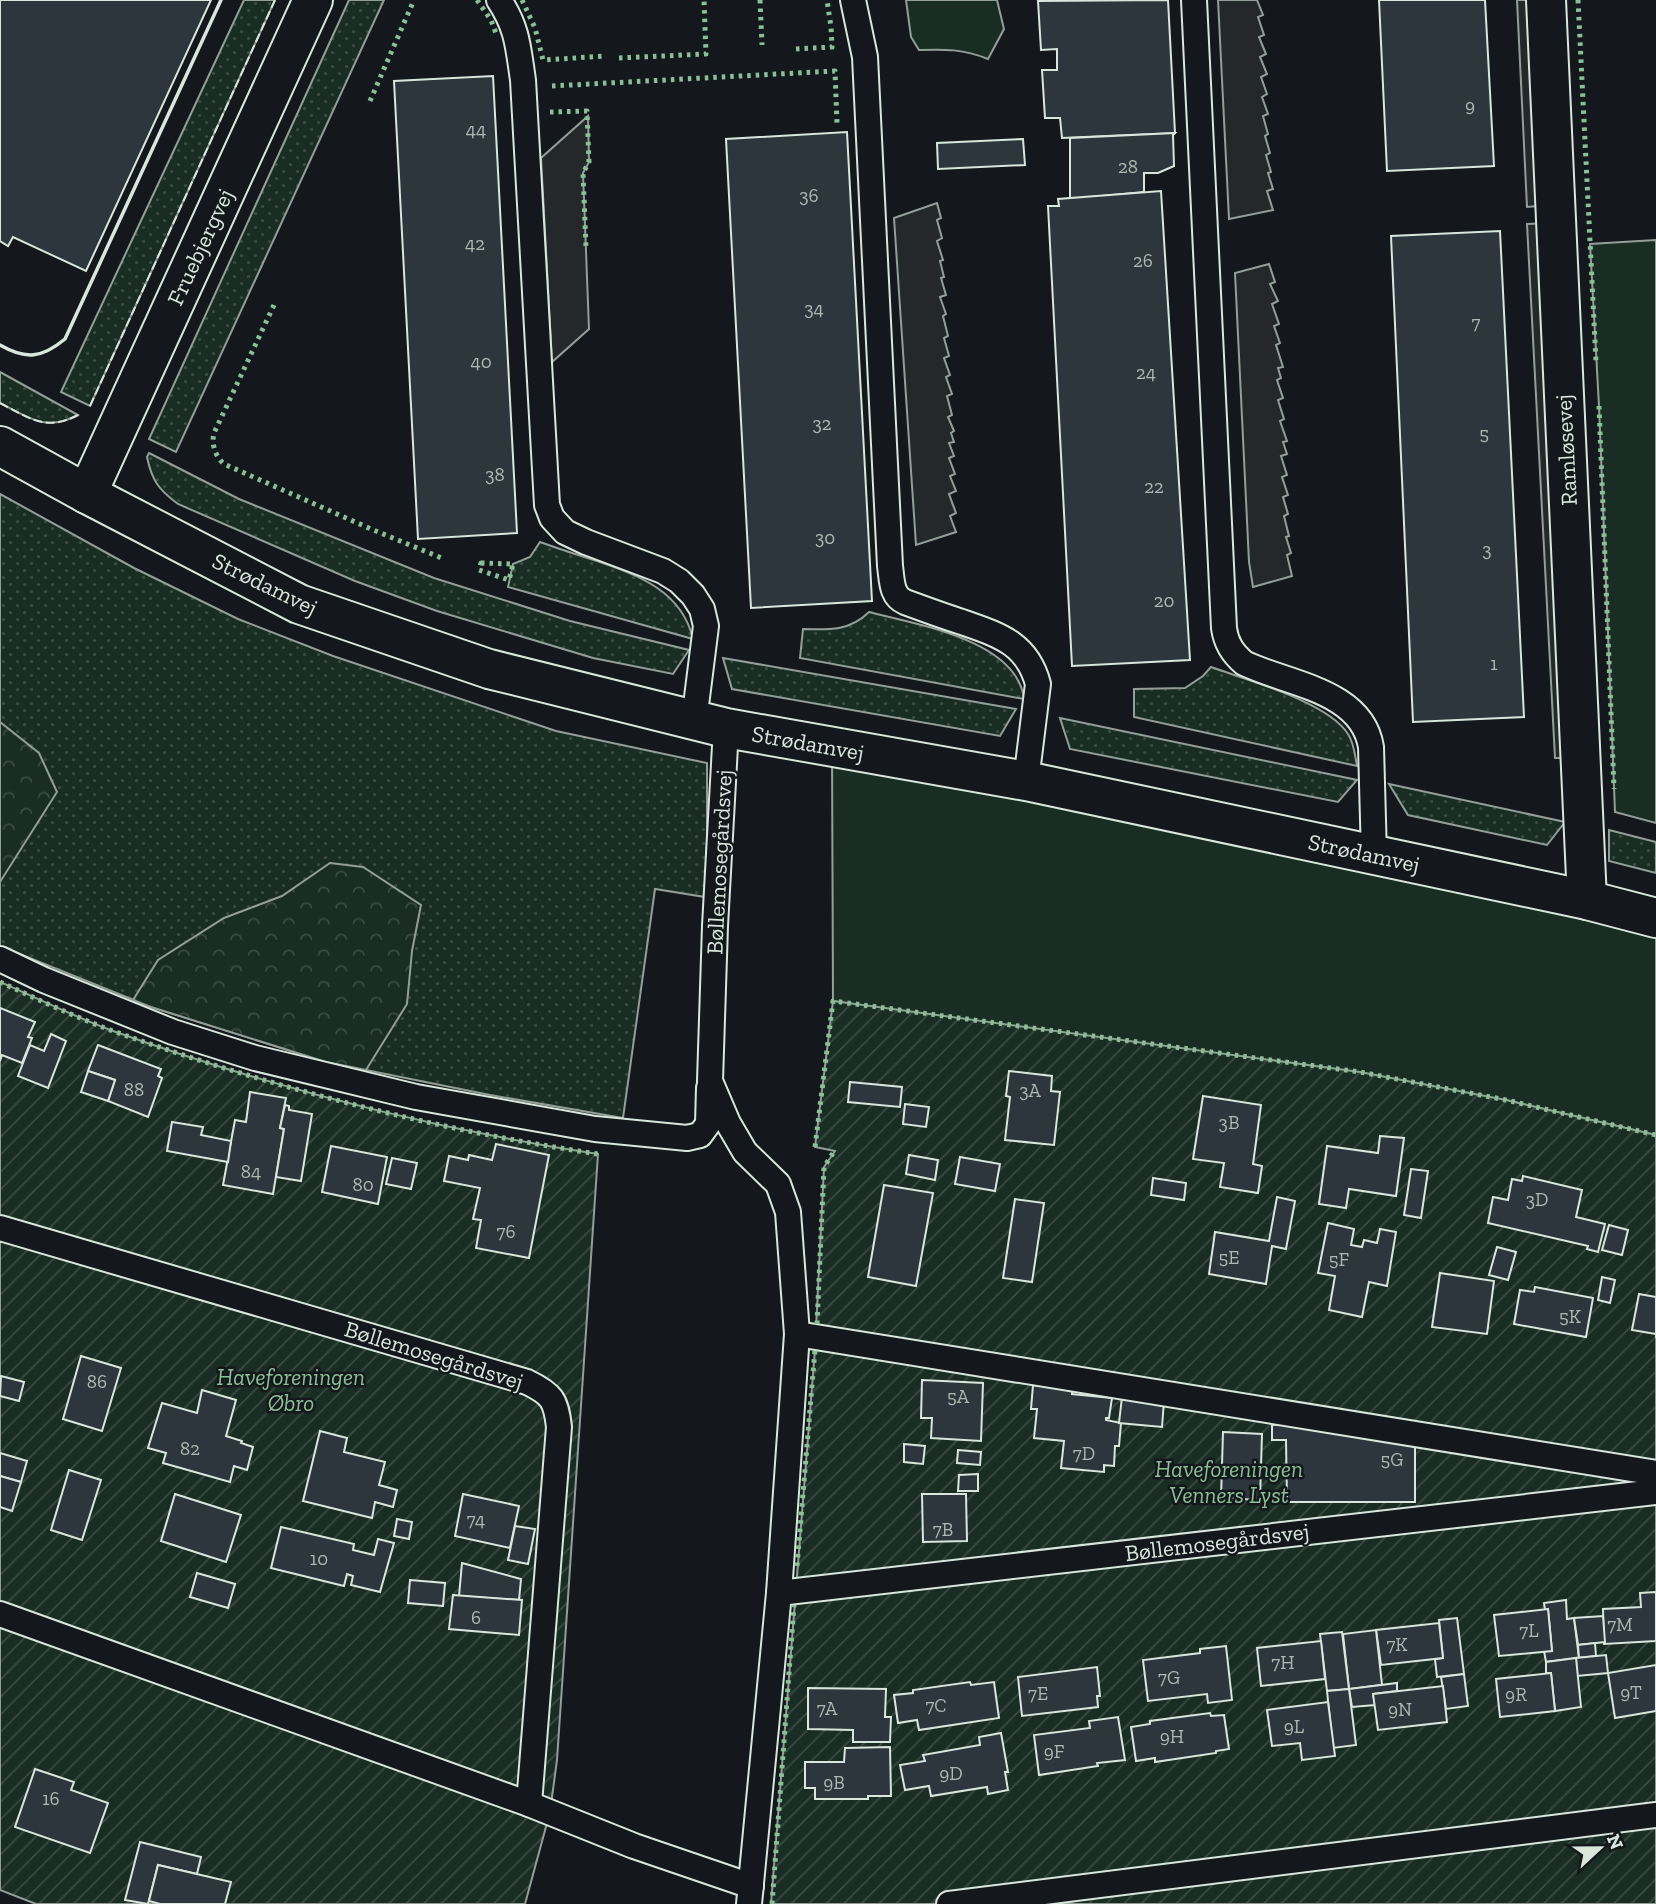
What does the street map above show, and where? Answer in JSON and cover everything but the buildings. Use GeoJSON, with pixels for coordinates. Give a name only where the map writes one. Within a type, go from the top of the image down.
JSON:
{"type":"FeatureCollection","features":[{"type":"Feature","properties":{"kind":"street","name":"Fruebjergvej"},"geometry":{"type":"LineString","coordinates":[[87,494],[313,0]]}},
{"type":"Feature","properties":{"kind":"street","name":"Ramløsevej"},"geometry":{"type":"LineString","coordinates":[[1546,0],[1587,900]]}},
{"type":"Feature","properties":{"kind":"street","name":"Strødamvej"},"geometry":{"type":"LineString","coordinates":[[0,446],[299,604],[489,670],[710,724],[1026,781],[1587,900],[1656,918]]}},
{"type":"Feature","properties":{"kind":"lane","name":"Bøllemosegårdsvej"},"geometry":{"type":"LineString","coordinates":[[0,959],[44,980],[173,1032],[255,1058],[416,1097],[595,1129],[687,1138],[699,1135],[708,1124],[715,926],[706,626],[702,609],[679,581],[663,571],[565,532],[552,518],[547,505],[523,80],[517,36],[508,13],[499,0]]}},
{"type":"Feature","properties":{"kind":"lane"},"geometry":{"type":"LineString","coordinates":[[853,0],[865,57],[890,566],[894,591],[898,599],[905,603],[996,634],[1011,642],[1026,656],[1034,669],[1038,684],[1026,781]]}},
{"type":"Feature","properties":{"kind":"lane"},"geometry":{"type":"LineString","coordinates":[[1194,0],[1225,637],[1227,644],[1244,663],[1332,696],[1364,725],[1371,747],[1374,856]]}},
{"type":"Feature","properties":{"kind":"lane","name":"Bøllemosegårdsvej"},"geometry":{"type":"LineString","coordinates":[[0,1614],[529,1804],[750,1895],[779,1592],[797,1334],[788,1212],[778,1184],[746,1152],[728,1123],[710,1081]]}},
{"type":"Feature","properties":{"kind":"lane","name":"Bøllemosegårdsvej"},"geometry":{"type":"LineString","coordinates":[[0,1228],[527,1382],[546,1391],[556,1405],[559,1427],[529,1804]]}},
{"type":"Feature","properties":{"kind":"lane"},"geometry":{"type":"LineString","coordinates":[[797,1334],[1656,1474]]}},
{"type":"Feature","properties":{"kind":"lane","name":"Bøllemosegårdsvej"},"geometry":{"type":"LineString","coordinates":[[779,1592],[1656,1492]]}},
{"type":"Feature","properties":{"kind":"lane"},"geometry":{"type":"LineString","coordinates":[[948,1904],[1656,1815]]}},
{"type":"Feature","properties":{"kind":"green space"},"geometry":{"type":"Polygon","coordinates":[[[244,0],[275,0],[90,406],[61,392],[244,0]]]}},
{"type":"Feature","properties":{"kind":"green space"},"geometry":{"type":"Polygon","coordinates":[[[349,0],[384,0],[176,452],[149,439],[349,0]]]}},
{"type":"Feature","properties":{"kind":"green space"},"geometry":{"type":"Polygon","coordinates":[[[906,0],[997,0],[1004,29],[988,59],[954,50],[919,50],[911,37],[906,0]]]}},
{"type":"Feature","properties":{"kind":"green space"},"geometry":{"type":"Polygon","coordinates":[[[1656,240],[1656,823],[1615,812],[1590,244],[1656,240]]]}},
{"type":"Feature","properties":{"kind":"green space"},"geometry":{"type":"Polygon","coordinates":[[[0,372],[78,415],[47,423],[29,418],[0,403],[0,372]]]}},
{"type":"Feature","properties":{"kind":"green space"},"geometry":{"type":"Polygon","coordinates":[[[149,453],[239,499],[434,578],[570,621],[689,650],[673,674],[593,658],[437,611],[355,581],[178,504],[154,479],[147,457],[149,453]]]}},
{"type":"Feature","properties":{"kind":"green space"},"geometry":{"type":"Polygon","coordinates":[[[0,494],[134,568],[238,619],[333,656],[556,731],[707,763],[705,897],[655,889],[623,1118],[326,1062],[151,1007],[0,946],[0,494]]]}},
{"type":"Feature","properties":{"kind":"green space"},"geometry":{"type":"Polygon","coordinates":[[[540,542],[628,572],[656,587],[679,609],[693,639],[508,587],[513,564],[530,557],[540,542]]]}},
{"type":"Feature","properties":{"kind":"green space"},"geometry":{"type":"Polygon","coordinates":[[[869,612],[936,629],[984,649],[1003,662],[1017,679],[1024,699],[800,658],[803,629],[847,626],[869,612]]]}},
{"type":"Feature","properties":{"kind":"green space"},"geometry":{"type":"Polygon","coordinates":[[[723,658],[1016,709],[1000,736],[732,689],[723,658]]]}},
{"type":"Feature","properties":{"kind":"green space"},"geometry":{"type":"Polygon","coordinates":[[[1211,667],[1286,693],[1338,722],[1353,745],[1357,766],[1134,717],[1134,689],[1185,688],[1211,667]]]}},
{"type":"Feature","properties":{"kind":"green space"},"geometry":{"type":"Polygon","coordinates":[[[1060,718],[1357,780],[1338,802],[1070,749],[1060,718]]]}},
{"type":"Feature","properties":{"kind":"green space"},"geometry":{"type":"Polygon","coordinates":[[[0,722],[39,753],[57,792],[0,882],[0,722]]]}},
{"type":"Feature","properties":{"kind":"green space"},"geometry":{"type":"Polygon","coordinates":[[[832,747],[1656,930],[1656,1135],[1506,1100],[833,1001],[832,747]]]}},
{"type":"Feature","properties":{"kind":"green space"},"geometry":{"type":"Polygon","coordinates":[[[1389,784],[1565,822],[1547,845],[1408,815],[1389,784]]]}},
{"type":"Feature","properties":{"kind":"green space"},"geometry":{"type":"Polygon","coordinates":[[[1609,830],[1656,842],[1656,873],[1609,861],[1609,830]]]}},
{"type":"Feature","properties":{"kind":"green space"},"geometry":{"type":"Polygon","coordinates":[[[330,863],[363,867],[421,905],[412,951],[407,1004],[366,1070],[326,1062],[133,1000],[158,960],[224,918],[282,896],[330,863]]]}},
{"type":"Feature","properties":{"kind":"green space","name":"Haveforeningen Øbro"},"geometry":{"type":"Polygon","coordinates":[[[0,982],[113,1031],[292,1088],[413,1119],[598,1154],[557,1760],[550,1812],[525,1904],[36,1904],[0,1890],[0,982]]]}},
{"type":"Feature","properties":{"kind":"green space","name":"Haveforeningen Venners Lyst"},"geometry":{"type":"Polygon","coordinates":[[[833,1001],[1360,1072],[1506,1100],[1656,1135],[1656,1904],[771,1904],[815,1349],[824,1167],[835,1151],[815,1147],[833,1001]]]}},
{"type":"Feature","properties":{"kind":"shaded area"},"geometry":{"type":"Polygon","coordinates":[[[1218,0],[1257,0],[1263,15],[1258,17],[1264,35],[1259,37],[1266,54],[1260,57],[1267,74],[1261,77],[1267,94],[1262,97],[1268,114],[1263,116],[1270,153],[1266,155],[1271,172],[1268,173],[1273,189],[1267,191],[1273,210],[1229,219],[1218,0]]]}},
{"type":"Feature","properties":{"kind":"shaded area"},"geometry":{"type":"Polygon","coordinates":[[[1517,0],[1540,0],[1550,205],[1527,207],[1517,0]]]}},
{"type":"Feature","properties":{"kind":"shaded area"},"geometry":{"type":"Polygon","coordinates":[[[588,116],[589,162],[583,173],[589,329],[552,362],[541,158],[588,116]]]}},
{"type":"Feature","properties":{"kind":"shaded area"},"geometry":{"type":"Polygon","coordinates":[[[937,203],[941,218],[937,220],[942,238],[937,241],[943,260],[940,261],[944,277],[941,278],[946,295],[940,297],[946,314],[943,316],[948,336],[944,338],[949,356],[944,358],[950,375],[946,377],[952,394],[947,396],[952,415],[948,417],[954,431],[951,433],[954,442],[949,443],[954,456],[949,458],[955,474],[950,476],[956,491],[949,494],[956,513],[950,516],[956,532],[916,545],[894,218],[937,203]]]}},
{"type":"Feature","properties":{"kind":"shaded area"},"geometry":{"type":"Polygon","coordinates":[[[1551,223],[1578,758],[1555,758],[1527,224],[1551,223]]]}},
{"type":"Feature","properties":{"kind":"shaded area"},"geometry":{"type":"Polygon","coordinates":[[[1269,264],[1275,282],[1270,284],[1278,301],[1272,304],[1279,324],[1274,326],[1280,343],[1276,345],[1283,367],[1278,368],[1281,378],[1277,380],[1283,398],[1278,400],[1284,419],[1280,421],[1287,441],[1283,442],[1287,454],[1281,456],[1287,475],[1282,477],[1288,495],[1283,497],[1288,514],[1284,516],[1289,536],[1286,537],[1291,553],[1287,555],[1292,576],[1253,587],[1249,562],[1235,273],[1269,264]]]}},
{"type":"Feature","properties":{"kind":"hedge"},"geometry":{"type":"LineString","coordinates":[[370,101],[414,0]]}},
{"type":"Feature","properties":{"kind":"hedge"},"geometry":{"type":"LineString","coordinates":[[477,0],[491,20],[497,36]]}},
{"type":"Feature","properties":{"kind":"hedge"},"geometry":{"type":"LineString","coordinates":[[522,0],[535,28],[543,60],[606,56]]}},
{"type":"Feature","properties":{"kind":"hedge"},"geometry":{"type":"LineString","coordinates":[[619,58],[706,54],[704,0]]}},
{"type":"Feature","properties":{"kind":"hedge"},"geometry":{"type":"LineString","coordinates":[[760,0],[762,45]]}},
{"type":"Feature","properties":{"kind":"hedge"},"geometry":{"type":"LineString","coordinates":[[796,49],[832,47],[827,0]]}},
{"type":"Feature","properties":{"kind":"hedge"},"geometry":{"type":"LineString","coordinates":[[1578,0],[1596,362]]}},
{"type":"Feature","properties":{"kind":"hedge"},"geometry":{"type":"LineString","coordinates":[[552,86],[835,71],[837,123]]}},
{"type":"Feature","properties":{"kind":"hedge"},"geometry":{"type":"LineString","coordinates":[[550,112],[587,111],[589,162],[583,173],[586,247]]}},
{"type":"Feature","properties":{"kind":"hedge"},"geometry":{"type":"LineString","coordinates":[[274,305],[214,433],[214,446],[219,458],[224,464],[444,559]]}},
{"type":"Feature","properties":{"kind":"hedge"},"geometry":{"type":"LineString","coordinates":[[1599,406],[1614,789]]}},
{"type":"Feature","properties":{"kind":"hedge"},"geometry":{"type":"LineString","coordinates":[[481,563],[513,564],[509,580],[479,570],[481,563]]}},
{"type":"Feature","properties":{"kind":"hedge"},"geometry":{"type":"LineString","coordinates":[[0,982],[113,1031],[292,1088],[413,1119],[598,1154]]}},
{"type":"Feature","properties":{"kind":"hedge"},"geometry":{"type":"LineString","coordinates":[[815,1147],[833,1001],[1360,1072],[1506,1100],[1656,1135]]}},
{"type":"Feature","properties":{"kind":"hedge"},"geometry":{"type":"LineString","coordinates":[[817,1324],[824,1167],[835,1150]]}},
{"type":"Feature","properties":{"kind":"hedge"},"geometry":{"type":"LineString","coordinates":[[797,1566],[815,1349]]}},
{"type":"Feature","properties":{"kind":"hedge"},"geometry":{"type":"LineString","coordinates":[[772,1904],[794,1605]]}},
{"type":"Feature","properties":{"kind":"fence"},"geometry":{"type":"LineString","coordinates":[[90,406],[275,0]]}},
{"type":"Feature","properties":{"kind":"fence"},"geometry":{"type":"LineString","coordinates":[[0,403],[29,418],[47,423],[78,415]]}},
{"type":"Feature","properties":{"kind":"wall"},"geometry":{"type":"LineString","coordinates":[[0,345],[18,353],[34,355],[49,350],[65,339],[221,0]]}}]}
